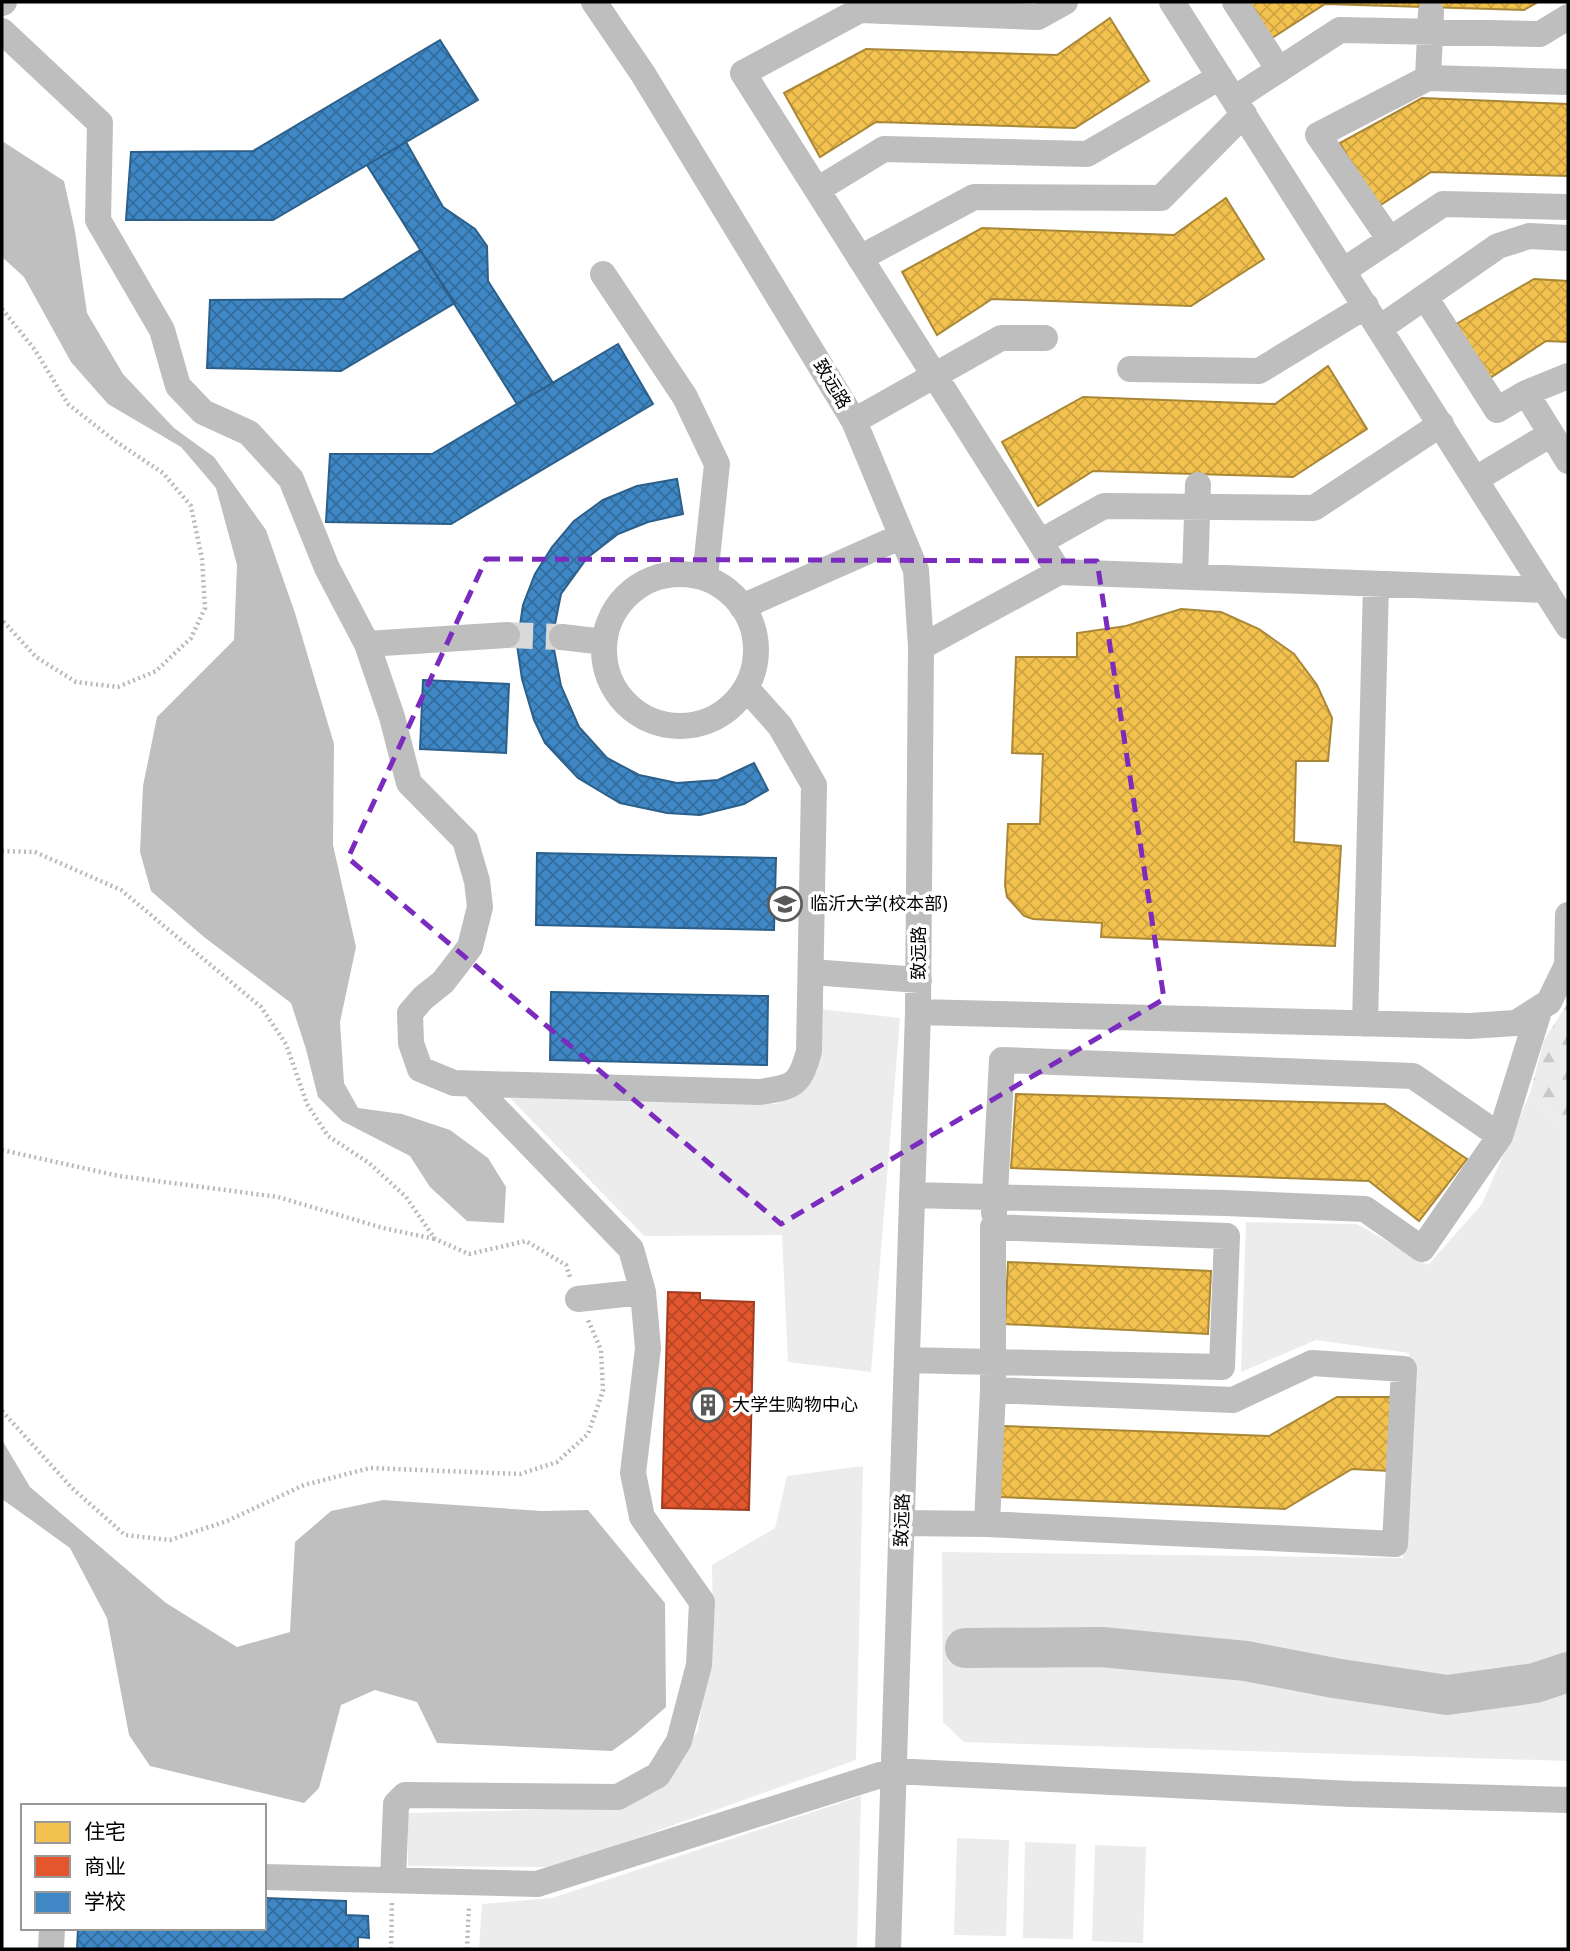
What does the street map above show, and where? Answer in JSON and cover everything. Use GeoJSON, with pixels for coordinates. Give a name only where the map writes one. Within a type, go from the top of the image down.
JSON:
{"type":"FeatureCollection","features":[{"type":"Feature","properties":{"kind":"street","name":"致远路"},"geometry":{"type":"LineString","coordinates":[[594,2],[650,86],[854,421],[916,570],[921,647],[919,980],[888,1949]]}},
{"type":"Feature","properties":{"kind":"street"},"geometry":{"type":"LineString","coordinates":[[1059,572],[743,73],[860,10],[1038,17],[1065,2]]}},
{"type":"Feature","properties":{"kind":"street"},"geometry":{"type":"LineString","coordinates":[[1172,2],[1546,590],[1566,616]]}},
{"type":"Feature","properties":{"kind":"street"},"geometry":{"type":"LineString","coordinates":[[1235,2],[1279,70]]}},
{"type":"Feature","properties":{"kind":"street"},"geometry":{"type":"LineString","coordinates":[[817,190],[884,149],[976,143],[1087,154],[1233,96],[1340,30],[1432,22],[1540,34],[1568,17]]}},
{"type":"Feature","properties":{"kind":"street"},"geometry":{"type":"LineString","coordinates":[[1427,78],[1432,22]]}},
{"type":"Feature","properties":{"kind":"street"},"geometry":{"type":"LineString","coordinates":[[2,31],[100,122],[98,220],[162,330],[178,386],[203,412],[249,433],[290,479],[327,568],[367,644],[392,717],[409,783],[465,841],[477,881],[480,907],[470,947],[443,982],[410,1013],[411,1043],[420,1069],[454,1083],[760,1092],[786,1088],[803,1074],[809,1051],[814,785],[780,726],[747,689]]}},
{"type":"Feature","properties":{"kind":"street"},"geometry":{"type":"LineString","coordinates":[[1390,240],[1318,135],[1427,78],[1568,82]]}},
{"type":"Feature","properties":{"kind":"street"},"geometry":{"type":"LineString","coordinates":[[860,258],[974,197],[1161,198],[1233,96]]}},
{"type":"Feature","properties":{"kind":"street"},"geometry":{"type":"LineString","coordinates":[[974,197],[976,143]]}},
{"type":"Feature","properties":{"kind":"street"},"geometry":{"type":"LineString","coordinates":[[1343,271],[1443,204],[1539,194],[1568,207]]}},
{"type":"Feature","properties":{"kind":"street"},"geometry":{"type":"LineString","coordinates":[[1538,236],[1539,194]]}},
{"type":"Feature","properties":{"kind":"street"},"geometry":{"type":"LineString","coordinates":[[1130,369],[1259,371],[1373,317],[1426,297],[1498,246],[1529,236],[1568,238]]}},
{"type":"Feature","properties":{"kind":"street"},"geometry":{"type":"LineString","coordinates":[[603,274],[685,397],[718,464],[705,577]]}},
{"type":"Feature","properties":{"kind":"street"},"geometry":{"type":"LineString","coordinates":[[1426,297],[1497,410],[1526,393],[1568,376]]}},
{"type":"Feature","properties":{"kind":"street"},"geometry":{"type":"LineString","coordinates":[[854,421],[1001,338],[1045,338]]}},
{"type":"Feature","properties":{"kind":"street"},"geometry":{"type":"LineString","coordinates":[[1526,393],[1568,459]]}},
{"type":"Feature","properties":{"kind":"street"},"geometry":{"type":"LineString","coordinates":[[1040,542],[1104,506],[1197,496],[1314,508],[1441,424]]}},
{"type":"Feature","properties":{"kind":"street"},"geometry":{"type":"LineString","coordinates":[[1476,479],[1551,434]]}},
{"type":"Feature","properties":{"kind":"street"},"geometry":{"type":"LineString","coordinates":[[1195,577],[1197,496]]}},
{"type":"Feature","properties":{"kind":"street"},"geometry":{"type":"LineString","coordinates":[[742,607],[902,536]]}},
{"type":"Feature","properties":{"kind":"street"},"geometry":{"type":"LineString","coordinates":[[921,647],[1059,572],[1546,590]]}},
{"type":"Feature","properties":{"kind":"street"},"geometry":{"type":"LineString","coordinates":[[677,573],[705,577],[735,595],[742,607],[751,619],[757,641],[755,667],[747,689],[732,707],[707,722],[685,726],[659,724],[628,706],[617,693],[607,674],[605,632],[614,610],[630,591],[651,579],[677,573]]}},
{"type":"Feature","properties":{"kind":"street"},"geometry":{"type":"LineString","coordinates":[[1365,1024],[1376,584]]}},
{"type":"Feature","properties":{"kind":"street"},"geometry":{"type":"LineString","coordinates":[[367,644],[507,635]]}},
{"type":"Feature","properties":{"kind":"street"},"geometry":{"type":"LineString","coordinates":[[562,637],[604,642]]}},
{"type":"Feature","properties":{"kind":"street"},"geometry":{"type":"LineString","coordinates":[[918,1012],[1469,1027],[1516,1023],[1549,1002],[1567,965],[1568,915]]}},
{"type":"Feature","properties":{"kind":"street"},"geometry":{"type":"LineString","coordinates":[[811,972],[919,980]]}},
{"type":"Feature","properties":{"kind":"street"},"geometry":{"type":"LineString","coordinates":[[912,1195],[995,1197],[1224,1193],[1365,1209],[1422,1250],[1500,1136],[1540,1008]]}},
{"type":"Feature","properties":{"kind":"street"},"geometry":{"type":"LineString","coordinates":[[987,1524],[993,1390],[993,1227],[1002,1060],[1413,1076],[1500,1136]]}},
{"type":"Feature","properties":{"kind":"street"},"geometry":{"type":"LineString","coordinates":[[393,1880],[396,1804],[405,1796],[618,1797],[658,1775],[679,1741],[699,1665],[702,1602],[642,1517],[633,1473],[648,1348],[643,1292],[631,1249],[472,1084]]}},
{"type":"Feature","properties":{"kind":"street"},"geometry":{"type":"LineString","coordinates":[[1220,1399],[1227,1236],[1224,1193]]}},
{"type":"Feature","properties":{"kind":"street"},"geometry":{"type":"LineString","coordinates":[[993,1227],[1227,1236]]}},
{"type":"Feature","properties":{"kind":"street"},"geometry":{"type":"LineString","coordinates":[[578,1299],[643,1292]]}},
{"type":"Feature","properties":{"kind":"street"},"geometry":{"type":"LineString","coordinates":[[907,1360],[1222,1367]]}},
{"type":"Feature","properties":{"kind":"street"},"geometry":{"type":"LineString","coordinates":[[902,1523],[987,1524],[1395,1544],[1404,1369],[1312,1363],[1233,1400],[993,1390]]}},
{"type":"Feature","properties":{"kind":"street"},"geometry":{"type":"LineString","coordinates":[[266,1877],[537,1884],[893,1771],[1352,1794],[1568,1800]]}},
{"type":"Feature","properties":{"kind":"street"},"geometry":{"type":"LineString","coordinates":[[51,1949],[52,1930]]}},
{"type":"Feature","properties":{"kind":"path"},"geometry":{"type":"LineString","coordinates":[[2,309],[35,350],[68,404],[115,441],[163,473],[191,506],[202,559],[205,608],[191,638],[156,671],[118,687],[76,682],[36,657],[2,620]]}},
{"type":"Feature","properties":{"kind":"path"},"geometry":{"type":"LineString","coordinates":[[2,851],[35,852],[121,890],[261,1007],[286,1044],[307,1104],[328,1136],[369,1163],[406,1197],[435,1239]]}},
{"type":"Feature","properties":{"kind":"path"},"geometry":{"type":"LineString","coordinates":[[2,1150],[119,1176],[278,1197],[383,1228],[435,1239],[469,1254],[526,1241],[566,1265],[601,1350],[603,1391],[588,1434],[557,1462],[520,1474],[370,1468],[304,1485],[227,1521],[170,1539],[125,1535],[72,1488],[2,1411]]}},
{"type":"Feature","properties":{"kind":"path"},"geometry":{"type":"LineString","coordinates":[[391,1949],[393,1880]]}},
{"type":"Feature","properties":{"kind":"path"},"geometry":{"type":"LineString","coordinates":[[467,1949],[471,1882]]}},
{"type":"Feature","properties":{"kind":"highlighted area"},"geometry":{"type":"Polygon","coordinates":[[[486,559],[1097,561],[1164,999],[781,1224],[348,858],[486,559]]]}},
{"type":"Feature","properties":{"kind":"green space"},"geometry":{"type":"Polygon","coordinates":[[[1568,1003],[1568,1132],[1530,1093],[1544,1040],[1568,1003]]]}},
{"type":"Feature","properties":{"kind":"green space"},"geometry":{"type":"Polygon","coordinates":[[[820,1009],[900,1018],[871,1372],[788,1362],[782,1235],[644,1236],[509,1097],[776,1104],[805,1089],[817,1071],[820,1009]]]}},
{"type":"Feature","properties":{"kind":"green space"},"geometry":{"type":"Polygon","coordinates":[[[1530,1093],[1568,1132],[1568,1761],[964,1742],[943,1722],[942,1552],[1403,1558],[1409,1353],[1316,1340],[1241,1372],[1246,1222],[1357,1224],[1428,1265],[1482,1204],[1530,1093]]]}},
{"type":"Feature","properties":{"kind":"green space"},"geometry":{"type":"Polygon","coordinates":[[[863,1466],[856,1760],[556,1867],[408,1866],[408,1813],[618,1808],[669,1780],[698,1730],[713,1631],[712,1565],[775,1528],[787,1476],[863,1466]]]}},
{"type":"Feature","properties":{"kind":"green space"},"geometry":{"type":"Polygon","coordinates":[[[861,1796],[857,1949],[479,1949],[482,1904],[552,1898],[861,1796]]]}},
{"type":"Feature","properties":{"kind":"green space"},"geometry":{"type":"Polygon","coordinates":[[[957,1838],[1009,1840],[1006,1936],[954,1935],[957,1838]]]}},
{"type":"Feature","properties":{"kind":"green space"},"geometry":{"type":"Polygon","coordinates":[[[1025,1842],[1076,1844],[1073,1939],[1023,1938],[1025,1842]]]}},
{"type":"Feature","properties":{"kind":"green space"},"geometry":{"type":"Polygon","coordinates":[[[1095,1845],[1146,1847],[1143,1943],[1092,1941],[1095,1845]]]}},
{"type":"Feature","properties":{"kind":"shaded area"},"geometry":{"type":"Polygon","coordinates":[[[2,141],[64,181],[75,231],[87,313],[123,374],[174,428],[214,457],[266,530],[295,613],[334,744],[333,845],[356,947],[340,1022],[344,1083],[358,1108],[402,1114],[450,1130],[488,1158],[506,1187],[504,1223],[467,1221],[430,1187],[410,1156],[342,1121],[318,1097],[291,1003],[204,937],[151,891],[140,852],[143,786],[157,717],[234,640],[237,565],[216,488],[181,447],[108,404],[71,362],[24,277],[2,257],[2,141]]]}},
{"type":"Feature","properties":{"kind":"shaded area"},"geometry":{"type":"Polygon","coordinates":[[[2,1440],[30,1487],[166,1603],[237,1647],[290,1632],[295,1542],[331,1511],[383,1500],[542,1511],[588,1510],[665,1603],[666,1707],[612,1751],[437,1743],[417,1702],[375,1690],[341,1705],[319,1788],[304,1803],[150,1766],[129,1735],[107,1618],[70,1548],[2,1499],[2,1440]]]}},
{"type":"Feature","properties":{"kind":"building: 住宅"},"geometry":{"type":"Polygon","coordinates":[[[1247,2],[1538,2],[1524,10],[1325,4],[1269,40],[1247,2]]]}},
{"type":"Feature","properties":{"kind":"building: 住宅"},"geometry":{"type":"Polygon","coordinates":[[[1110,18],[1149,81],[1075,128],[876,122],[820,157],[784,93],[866,49],[1057,55],[1110,18]]]}},
{"type":"Feature","properties":{"kind":"building: 住宅"},"geometry":{"type":"Polygon","coordinates":[[[1422,98],[1568,104],[1568,176],[1431,172],[1376,208],[1340,143],[1422,98]]]}},
{"type":"Feature","properties":{"kind":"building: 住宅"},"geometry":{"type":"Polygon","coordinates":[[[1226,198],[1264,259],[1191,306],[992,299],[937,335],[902,272],[982,228],[1174,235],[1226,198]]]}},
{"type":"Feature","properties":{"kind":"building: 住宅"},"geometry":{"type":"Polygon","coordinates":[[[1534,279],[1568,281],[1568,342],[1546,341],[1487,380],[1451,327],[1534,279]]]}},
{"type":"Feature","properties":{"kind":"building: 住宅"},"geometry":{"type":"Polygon","coordinates":[[[1328,366],[1367,429],[1293,477],[1093,471],[1038,506],[1002,442],[1083,397],[1275,404],[1328,366]]]}},
{"type":"Feature","properties":{"kind":"building: 住宅"},"geometry":{"type":"Polygon","coordinates":[[[1181,609],[1221,612],[1259,629],[1294,654],[1317,685],[1332,718],[1328,761],[1296,761],[1294,842],[1341,846],[1335,946],[1101,937],[1102,923],[1033,919],[1024,916],[1007,897],[1005,885],[1008,824],[1040,824],[1043,754],[1012,753],[1016,657],[1077,657],[1077,633],[1126,626],[1181,609]]]}},
{"type":"Feature","properties":{"kind":"building: 住宅"},"geometry":{"type":"Polygon","coordinates":[[[1016,1094],[1385,1104],[1467,1159],[1419,1221],[1369,1181],[1011,1168],[1016,1094]]]}},
{"type":"Feature","properties":{"kind":"building: 住宅"},"geometry":{"type":"Polygon","coordinates":[[[1008,1262],[1211,1271],[1208,1334],[1005,1324],[1008,1262]]]}},
{"type":"Feature","properties":{"kind":"building: 住宅"},"geometry":{"type":"Polygon","coordinates":[[[1337,1397],[1391,1397],[1389,1471],[1352,1469],[1285,1509],[1000,1497],[1003,1426],[1269,1436],[1337,1397]]]}},
{"type":"Feature","properties":{"kind":"building: 商业","name":"大学生购物中心"},"geometry":{"type":"Polygon","coordinates":[[[668,1292],[700,1293],[700,1300],[754,1302],[749,1510],[662,1508],[668,1292]]]}},
{"type":"Feature","properties":{"kind":"building: 学校"},"geometry":{"type":"Polygon","coordinates":[[[440,40],[478,100],[273,220],[126,220],[131,152],[253,151],[440,40]]]}},
{"type":"Feature","properties":{"kind":"building: 学校"},"geometry":{"type":"Polygon","coordinates":[[[406,142],[443,207],[475,229],[487,246],[488,281],[553,383],[517,404],[367,165],[406,142]]]}},
{"type":"Feature","properties":{"kind":"building: 学校"},"geometry":{"type":"Polygon","coordinates":[[[420,250],[455,303],[341,371],[207,368],[210,300],[343,299],[420,250]]]}},
{"type":"Feature","properties":{"kind":"building: 学校"},"geometry":{"type":"Polygon","coordinates":[[[618,344],[653,404],[451,524],[326,522],[330,454],[432,454],[618,344]]]}},
{"type":"Feature","properties":{"kind":"building: 学校"},"geometry":{"type":"Polygon","coordinates":[[[677,479],[683,514],[648,522],[618,534],[587,558],[561,594],[552,639],[561,686],[579,727],[607,758],[639,775],[677,783],[718,780],[754,763],[768,790],[744,804],[700,815],[667,813],[620,803],[578,778],[545,743],[534,720],[522,679],[517,645],[523,605],[535,574],[552,547],[574,521],[603,500],[637,486],[677,479]]]}},
{"type":"Feature","properties":{"kind":"building: 学校"},"geometry":{"type":"Polygon","coordinates":[[[423,680],[509,684],[506,753],[420,749],[423,680]]]}},
{"type":"Feature","properties":{"kind":"building: 学校"},"geometry":{"type":"Polygon","coordinates":[[[537,853],[776,858],[774,930],[536,925],[537,853]]]}},
{"type":"Feature","properties":{"kind":"building: 学校"},"geometry":{"type":"Polygon","coordinates":[[[551,992],[768,996],[767,1065],[550,1060],[551,992]]]}},
{"type":"Feature","properties":{"kind":"building: 学校"},"geometry":{"type":"Polygon","coordinates":[[[266,1898],[346,1901],[346,1915],[368,1916],[369,1938],[358,1937],[358,1949],[77,1949],[78,1930],[266,1930],[266,1898]]]}},
{"type":"Feature","properties":{"kind":"waterway"},"geometry":{"type":"LineString","coordinates":[[965,1648],[1102,1647],[1246,1661],[1447,1695],[1535,1683],[1568,1672]]}},
{"type":"Feature","properties":{"kind":"tunnel"},"geometry":{"type":"LineString","coordinates":[[507,635],[562,637]]}},
{"type":"Feature","properties":{"kind":"place","name":"临沂大学(校本部)"},"geometry":{"type":"Point","coordinates":[785,904]}},
{"type":"Feature","properties":{"kind":"place","name":"大学生购物中心"},"geometry":{"type":"Point","coordinates":[708,1405]}}]}
